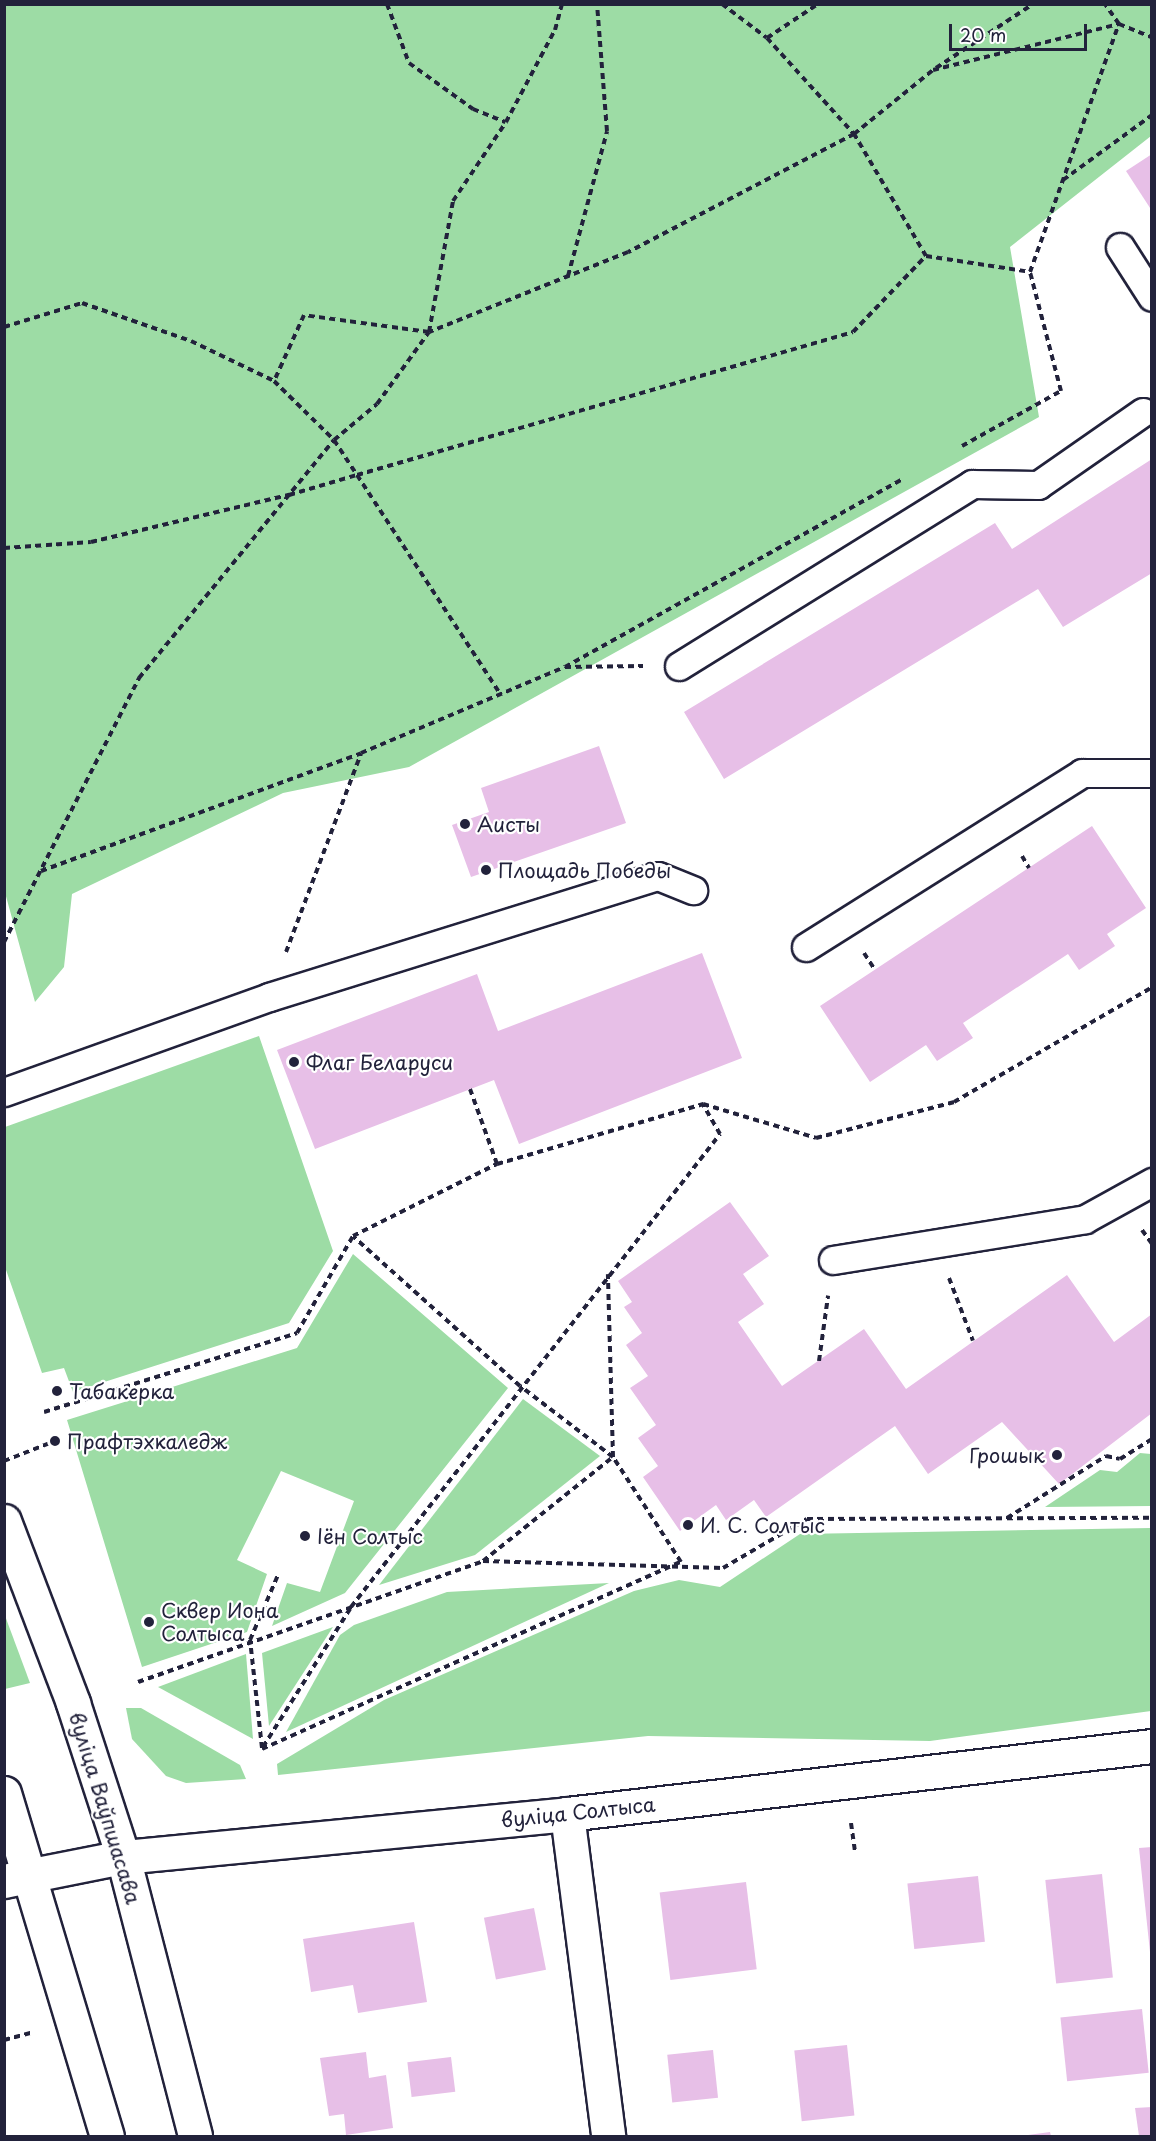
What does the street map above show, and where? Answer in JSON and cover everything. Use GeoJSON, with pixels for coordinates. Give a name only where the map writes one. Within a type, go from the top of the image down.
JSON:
{"type":"FeatureCollection","features":[{"type":"Feature","properties":{"kind":"main road","name":"вуліца Ваўпшасава"},"geometry":{"type":"LineString","coordinates":[[4,1521],[73,1703],[123,1857],[195,2136]]}},
{"type":"Feature","properties":{"kind":"main road","name":"вуліца Солтыса"},"geometry":{"type":"LineString","coordinates":[[18,1878],[123,1857],[567,1814],[1152,1746]]}},
{"type":"Feature","properties":{"kind":"main road"},"geometry":{"type":"LineString","coordinates":[[4,1793],[18,1878],[107,2136]]}},
{"type":"Feature","properties":{"kind":"main road"},"geometry":{"type":"LineString","coordinates":[[567,1814],[608,2136]]}},
{"type":"Feature","properties":{"kind":"lane"},"geometry":{"type":"LineString","coordinates":[[1120,247],[1152,297]]}},
{"type":"Feature","properties":{"kind":"lane"},"geometry":{"type":"LineString","coordinates":[[679,666],[972,484],[1038,485],[1149,415]]}},
{"type":"Feature","properties":{"kind":"lane"},"geometry":{"type":"LineString","coordinates":[[806,947],[1082,773],[1152,773]]}},
{"type":"Feature","properties":{"kind":"lane"},"geometry":{"type":"LineString","coordinates":[[4,1092],[270,997],[658,876],[693,890]]}},
{"type":"Feature","properties":{"kind":"lane"},"geometry":{"type":"LineString","coordinates":[[833,1260],[1085,1219],[1152,1182]]}},
{"type":"Feature","properties":{"kind":"path"},"geometry":{"type":"LineString","coordinates":[[387,4],[410,63],[473,109],[506,122]]}},
{"type":"Feature","properties":{"kind":"path"},"geometry":{"type":"LineString","coordinates":[[4,942],[139,678],[334,440],[377,404],[429,332],[453,201],[506,122],[555,30],[562,4]]}},
{"type":"Feature","properties":{"kind":"path"},"geometry":{"type":"LineString","coordinates":[[568,276],[607,131],[597,4]]}},
{"type":"Feature","properties":{"kind":"path"},"geometry":{"type":"LineString","coordinates":[[722,4],[767,38],[854,134],[926,256]]}},
{"type":"Feature","properties":{"kind":"path"},"geometry":{"type":"LineString","coordinates":[[767,38],[818,4]]}},
{"type":"Feature","properties":{"kind":"path"},"geometry":{"type":"LineString","coordinates":[[274,381],[304,315],[429,332],[628,252],[854,134],[933,70],[1033,4]]}},
{"type":"Feature","properties":{"kind":"path"},"geometry":{"type":"LineString","coordinates":[[1105,4],[1119,24],[1152,38]]}},
{"type":"Feature","properties":{"kind":"path"},"geometry":{"type":"LineString","coordinates":[[933,70],[1119,24]]}},
{"type":"Feature","properties":{"kind":"path"},"geometry":{"type":"LineString","coordinates":[[958,448],[1061,391],[1030,272],[1119,24]]}},
{"type":"Feature","properties":{"kind":"path"},"geometry":{"type":"LineString","coordinates":[[1063,180],[1152,115]]}},
{"type":"Feature","properties":{"kind":"path"},"geometry":{"type":"LineString","coordinates":[[926,256],[1030,272]]}},
{"type":"Feature","properties":{"kind":"path"},"geometry":{"type":"LineString","coordinates":[[4,548],[91,542],[289,495],[853,332],[926,256]]}},
{"type":"Feature","properties":{"kind":"path"},"geometry":{"type":"LineString","coordinates":[[4,327],[82,303],[191,341],[274,381],[334,440],[501,695]]}},
{"type":"Feature","properties":{"kind":"path"},"geometry":{"type":"LineString","coordinates":[[40,871],[361,753],[565,667],[906,477]]}},
{"type":"Feature","properties":{"kind":"path"},"geometry":{"type":"LineString","coordinates":[[565,667],[679,666]]}},
{"type":"Feature","properties":{"kind":"path"},"geometry":{"type":"LineString","coordinates":[[270,997],[361,753]]}},
{"type":"Feature","properties":{"kind":"path"},"geometry":{"type":"LineString","coordinates":[[44,1412],[297,1333],[353,1236],[497,1164],[703,1104],[816,1138],[954,1102],[1152,987]]}},
{"type":"Feature","properties":{"kind":"path"},"geometry":{"type":"LineString","coordinates":[[470,1089],[497,1164]]}},
{"type":"Feature","properties":{"kind":"path"},"geometry":{"type":"LineString","coordinates":[[262,1749],[351,1607],[520,1386],[720,1134],[703,1104]]}},
{"type":"Feature","properties":{"kind":"path"},"geometry":{"type":"LineString","coordinates":[[353,1236],[520,1386],[613,1457],[681,1562]]}},
{"type":"Feature","properties":{"kind":"path"},"geometry":{"type":"LineString","coordinates":[[936,1244],[973,1341]]}},
{"type":"Feature","properties":{"kind":"path"},"geometry":{"type":"LineString","coordinates":[[819,1361],[833,1260]]}},
{"type":"Feature","properties":{"kind":"path"},"geometry":{"type":"LineString","coordinates":[[608,1274],[613,1457]]}},
{"type":"Feature","properties":{"kind":"path"},"geometry":{"type":"LineString","coordinates":[[1007,1518],[1106,1456],[1120,1459],[1152,1439]]}},
{"type":"Feature","properties":{"kind":"path"},"geometry":{"type":"LineString","coordinates":[[4,1461],[55,1441]]}},
{"type":"Feature","properties":{"kind":"path"},"geometry":{"type":"LineString","coordinates":[[138,1682],[250,1640],[483,1561],[613,1457]]}},
{"type":"Feature","properties":{"kind":"path"},"geometry":{"type":"LineString","coordinates":[[483,1561],[681,1562],[723,1568],[807,1519],[1152,1518]]}},
{"type":"Feature","properties":{"kind":"path"},"geometry":{"type":"LineString","coordinates":[[262,1749],[681,1562]]}},
{"type":"Feature","properties":{"kind":"path"},"geometry":{"type":"LineString","coordinates":[[262,1749],[250,1640],[278,1575]]}},
{"type":"Feature","properties":{"kind":"path"},"geometry":{"type":"LineString","coordinates":[[4,2040],[43,2030]]}},
{"type":"Feature","properties":{"kind":"green space"},"geometry":{"type":"Polygon","coordinates":[[[4,5],[1151,5],[1151,136],[1010,247],[1039,417],[409,767],[283,793],[72,894],[64,967],[35,1002],[4,889],[4,5]]]}},
{"type":"Feature","properties":{"kind":"green space"},"geometry":{"type":"Polygon","coordinates":[[[259,1036],[333,1251],[289,1323],[73,1392],[64,1368],[42,1373],[5,1267],[5,1127],[259,1036]]]}},
{"type":"Feature","properties":{"kind":"green space"},"geometry":{"type":"Polygon","coordinates":[[[353,1254],[508,1388],[345,1593],[272,1626],[287,1583],[320,1592],[354,1501],[281,1471],[237,1560],[267,1574],[247,1632],[142,1667],[67,1420],[297,1348],[353,1254]]]}},
{"type":"Feature","properties":{"kind":"green space"},"geometry":{"type":"Polygon","coordinates":[[[523,1399],[600,1456],[475,1555],[379,1585],[523,1399]]]}},
{"type":"Feature","properties":{"kind":"green space"},"geometry":{"type":"Polygon","coordinates":[[[1140,1453],[1151,1454],[1151,1506],[1045,1507],[1100,1470],[1117,1472],[1140,1453]]]}},
{"type":"Feature","properties":{"kind":"green space"},"geometry":{"type":"Polygon","coordinates":[[[1151,1528],[1151,1711],[930,1741],[648,1736],[278,1775],[277,1764],[384,1700],[634,1591],[679,1580],[720,1587],[800,1534],[1151,1528]]]}},
{"type":"Feature","properties":{"kind":"green space"},"geometry":{"type":"Polygon","coordinates":[[[609,1583],[286,1732],[340,1635],[354,1625],[447,1592],[609,1583]]]}},
{"type":"Feature","properties":{"kind":"green space"},"geometry":{"type":"Polygon","coordinates":[[[4,1613],[30,1683],[5,1689],[4,1689],[4,1613]]]}},
{"type":"Feature","properties":{"kind":"green space"},"geometry":{"type":"Polygon","coordinates":[[[333,1627],[269,1726],[262,1653],[333,1627]]]}},
{"type":"Feature","properties":{"kind":"green space"},"geometry":{"type":"Polygon","coordinates":[[[246,1654],[253,1739],[158,1687],[246,1654]]]}},
{"type":"Feature","properties":{"kind":"green space"},"geometry":{"type":"Polygon","coordinates":[[[126,1708],[141,1708],[240,1765],[246,1779],[186,1783],[166,1776],[132,1739],[126,1708]]]}},
{"type":"Feature","properties":{"kind":"building"},"geometry":{"type":"Polygon","coordinates":[[[1152,154],[1152,211],[1126,171],[1152,154]]]}},
{"type":"Feature","properties":{"kind":"building"},"geometry":{"type":"Polygon","coordinates":[[[1152,459],[1152,573],[1063,627],[1038,589],[724,779],[684,712],[995,523],[1012,549],[1152,459]]]}},
{"type":"Feature","properties":{"kind":"building"},"geometry":{"type":"Polygon","coordinates":[[[599,746],[626,823],[471,877],[452,825],[489,812],[481,788],[599,746]]]}},
{"type":"Feature","properties":{"kind":"building"},"geometry":{"type":"Polygon","coordinates":[[[1092,826],[1146,908],[1107,934],[1115,946],[1079,970],[1068,954],[963,1023],[973,1038],[937,1061],[926,1045],[870,1082],[820,1006],[1092,826]]]}},
{"type":"Feature","properties":{"kind":"building"},"geometry":{"type":"Polygon","coordinates":[[[702,953],[742,1058],[519,1144],[494,1080],[315,1149],[277,1050],[477,974],[498,1031],[702,953]]]}},
{"type":"Feature","properties":{"kind":"building"},"geometry":{"type":"Polygon","coordinates":[[[730,1202],[769,1256],[743,1274],[764,1304],[738,1322],[782,1386],[864,1329],[906,1389],[1067,1275],[1114,1342],[1152,1314],[1152,1413],[1059,1484],[1002,1422],[928,1474],[895,1426],[766,1517],[754,1500],[726,1520],[716,1505],[680,1531],[643,1477],[658,1466],[638,1438],[656,1425],[630,1388],[648,1376],[626,1345],[642,1333],[624,1307],[632,1302],[618,1281],[730,1202]]]}},
{"type":"Feature","properties":{"kind":"building"},"geometry":{"type":"Polygon","coordinates":[[[1152,1847],[1152,1952],[1150,1952],[1139,1848],[1152,1847]]]}},
{"type":"Feature","properties":{"kind":"building"},"geometry":{"type":"Polygon","coordinates":[[[1102,1874],[1113,1977],[1056,1983],[1045,1880],[1102,1874]]]}},
{"type":"Feature","properties":{"kind":"building"},"geometry":{"type":"Polygon","coordinates":[[[978,1876],[985,1942],[914,1949],[907,1883],[978,1876]]]}},
{"type":"Feature","properties":{"kind":"building"},"geometry":{"type":"Polygon","coordinates":[[[746,1882],[757,1969],[670,1980],[660,1893],[746,1882]]]}},
{"type":"Feature","properties":{"kind":"building"},"geometry":{"type":"Polygon","coordinates":[[[534,1908],[546,1970],[496,1980],[484,1918],[534,1908]]]}},
{"type":"Feature","properties":{"kind":"building"},"geometry":{"type":"Polygon","coordinates":[[[414,1922],[427,2002],[358,2013],[353,1985],[311,1992],[303,1939],[414,1922]]]}},
{"type":"Feature","properties":{"kind":"building"},"geometry":{"type":"Polygon","coordinates":[[[1142,2009],[1149,2073],[1067,2081],[1060,2018],[1142,2009]]]}},
{"type":"Feature","properties":{"kind":"building"},"geometry":{"type":"Polygon","coordinates":[[[847,2045],[854,2116],[802,2121],[794,2051],[847,2045]]]}},
{"type":"Feature","properties":{"kind":"building"},"geometry":{"type":"Polygon","coordinates":[[[713,2050],[718,2098],[672,2103],[667,2055],[713,2050]]]}},
{"type":"Feature","properties":{"kind":"building"},"geometry":{"type":"Polygon","coordinates":[[[366,2052],[369,2078],[386,2075],[393,2128],[346,2135],[344,2114],[329,2116],[320,2058],[366,2052]]]}},
{"type":"Feature","properties":{"kind":"building"},"geometry":{"type":"Polygon","coordinates":[[[451,2057],[455,2092],[412,2097],[407,2062],[451,2057]]]}},
{"type":"Feature","properties":{"kind":"building"},"geometry":{"type":"Polygon","coordinates":[[[1152,2107],[1152,2136],[1139,2136],[1135,2108],[1152,2107]]]}},
{"type":"Feature","properties":{"kind":"building"},"geometry":{"type":"Polygon","coordinates":[[[1050,2132],[1051,2136],[1028,2136],[1028,2135],[1050,2132]]]}},
{"type":"Feature","properties":{"kind":"place","name":"Аисты"},"geometry":{"type":"Point","coordinates":[465,824]}},
{"type":"Feature","properties":{"kind":"place","name":"Площадь Победы"},"geometry":{"type":"Point","coordinates":[486,870]}},
{"type":"Feature","properties":{"kind":"place","name":"Флаг Беларуси"},"geometry":{"type":"Point","coordinates":[294,1062]}},
{"type":"Feature","properties":{"kind":"place","name":"Табакерка"},"geometry":{"type":"Point","coordinates":[57,1391]}},
{"type":"Feature","properties":{"kind":"place","name":"Прафтэхкаледж"},"geometry":{"type":"Point","coordinates":[55,1441]}},
{"type":"Feature","properties":{"kind":"place","name":"Грошык"},"geometry":{"type":"Point","coordinates":[1057,1455]}},
{"type":"Feature","properties":{"kind":"place","name":"И. С. Солтыс"},"geometry":{"type":"Point","coordinates":[688,1525]}},
{"type":"Feature","properties":{"kind":"place","name":"Іён Солтыс"},"geometry":{"type":"Point","coordinates":[305,1536]}},
{"type":"Feature","properties":{"kind":"place","name":"Сквер Иона Солтыса"},"geometry":{"type":"Point","coordinates":[149,1622]}}]}
